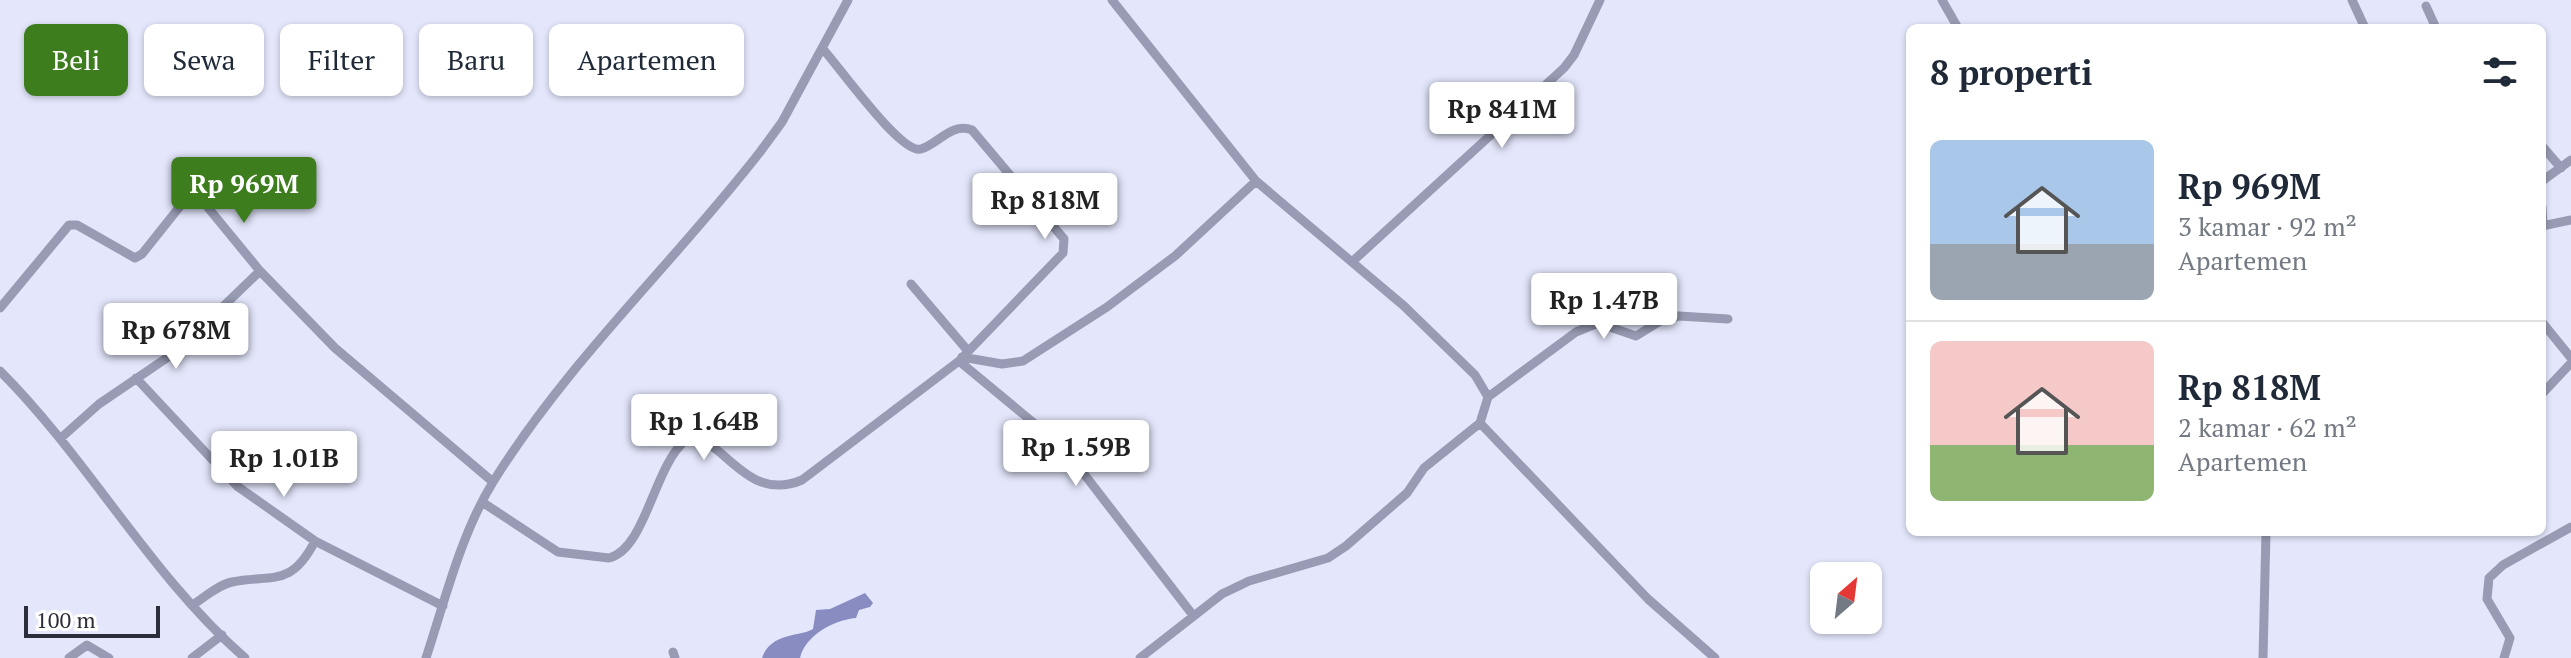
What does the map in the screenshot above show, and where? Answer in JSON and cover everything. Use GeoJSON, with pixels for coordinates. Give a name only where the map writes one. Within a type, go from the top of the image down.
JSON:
{"type":"FeatureCollection","features":[{"type":"Feature","properties":{"kind":"street"},"geometry":{"type":"LineString","coordinates":[[426,658],[482,502],[493,482],[605,332],[760,152],[782,122],[848,0]]}},
{"type":"Feature","properties":{"kind":"street"},"geometry":{"type":"LineString","coordinates":[[1112,0],[1256,181],[1353,261],[1451,351],[1483,385],[1488,397]]}},
{"type":"Feature","properties":{"kind":"street"},"geometry":{"type":"LineString","coordinates":[[1353,261],[1564,68],[1574,55],[1600,0]]}},
{"type":"Feature","properties":{"kind":"street"},"geometry":{"type":"LineString","coordinates":[[1942,0],[1956,24]]}},
{"type":"Feature","properties":{"kind":"street"},"geometry":{"type":"LineString","coordinates":[[2352,0],[2363,24]]}},
{"type":"Feature","properties":{"kind":"street"},"geometry":{"type":"LineString","coordinates":[[2426,6],[2434,24]]}},
{"type":"Feature","properties":{"kind":"street"},"geometry":{"type":"LineString","coordinates":[[482,502],[558,552],[592,559],[615,557],[633,536],[669,456],[686,440],[708,443],[754,479],[791,485],[820,467],[963,356],[1066,249],[1064,239],[972,130],[962,128],[920,149],[911,149],[879,119],[822,48]]}},
{"type":"Feature","properties":{"kind":"street"},"geometry":{"type":"LineString","coordinates":[[2546,151],[2561,168]]}},
{"type":"Feature","properties":{"kind":"street"},"geometry":{"type":"LineString","coordinates":[[2546,178],[2571,160]]}},
{"type":"Feature","properties":{"kind":"street"},"geometry":{"type":"LineString","coordinates":[[963,356],[1002,364],[1023,361],[1144,280],[1256,181]]}},
{"type":"Feature","properties":{"kind":"street"},"geometry":{"type":"LineString","coordinates":[[0,308],[69,225],[77,225],[135,258],[142,254],[193,193],[199,195],[260,271],[335,348],[493,482]]}},
{"type":"Feature","properties":{"kind":"street"},"geometry":{"type":"LineString","coordinates":[[2546,225],[2571,220]]}},
{"type":"Feature","properties":{"kind":"street"},"geometry":{"type":"LineString","coordinates":[[62,437],[99,404],[177,351],[260,271]]}},
{"type":"Feature","properties":{"kind":"street"},"geometry":{"type":"LineString","coordinates":[[911,284],[963,356],[1064,448],[1192,614]]}},
{"type":"Feature","properties":{"kind":"street"},"geometry":{"type":"LineString","coordinates":[[1140,658],[1192,614],[1249,581],[1335,554],[1373,525],[1407,493],[1424,468],[1480,423],[1488,397],[1576,332],[1598,323],[1636,336],[1662,320],[1679,316],[1728,319]]}},
{"type":"Feature","properties":{"kind":"street"},"geometry":{"type":"LineString","coordinates":[[2546,327],[2571,360],[2546,389]]}},
{"type":"Feature","properties":{"kind":"street"},"geometry":{"type":"LineString","coordinates":[[0,371],[62,437],[127,524],[194,604],[245,658]]}},
{"type":"Feature","properties":{"kind":"street"},"geometry":{"type":"LineString","coordinates":[[136,378],[233,483],[315,541],[443,606]]}},
{"type":"Feature","properties":{"kind":"street"},"geometry":{"type":"LineString","coordinates":[[1480,423],[1648,599],[1715,658]]}},
{"type":"Feature","properties":{"kind":"street"},"geometry":{"type":"LineString","coordinates":[[2504,658],[2510,638],[2487,599],[2489,578],[2503,565],[2571,527]]}},
{"type":"Feature","properties":{"kind":"street"},"geometry":{"type":"LineString","coordinates":[[2263,658],[2266,536]]}},
{"type":"Feature","properties":{"kind":"street"},"geometry":{"type":"LineString","coordinates":[[194,604],[231,582],[266,581],[284,575],[303,559],[315,541]]}},
{"type":"Feature","properties":{"kind":"street"},"geometry":{"type":"LineString","coordinates":[[192,658],[222,635]]}},
{"type":"Feature","properties":{"kind":"street"},"geometry":{"type":"LineString","coordinates":[[69,658],[87,645],[109,658]]}},
{"type":"Feature","properties":{"kind":"water"},"geometry":{"type":"Polygon","coordinates":[[[865,593],[873,603],[870,607],[859,610],[856,618],[821,630],[808,643],[800,658],[762,658],[766,650],[779,640],[813,629],[816,610],[830,609],[865,593]]]}}]}
